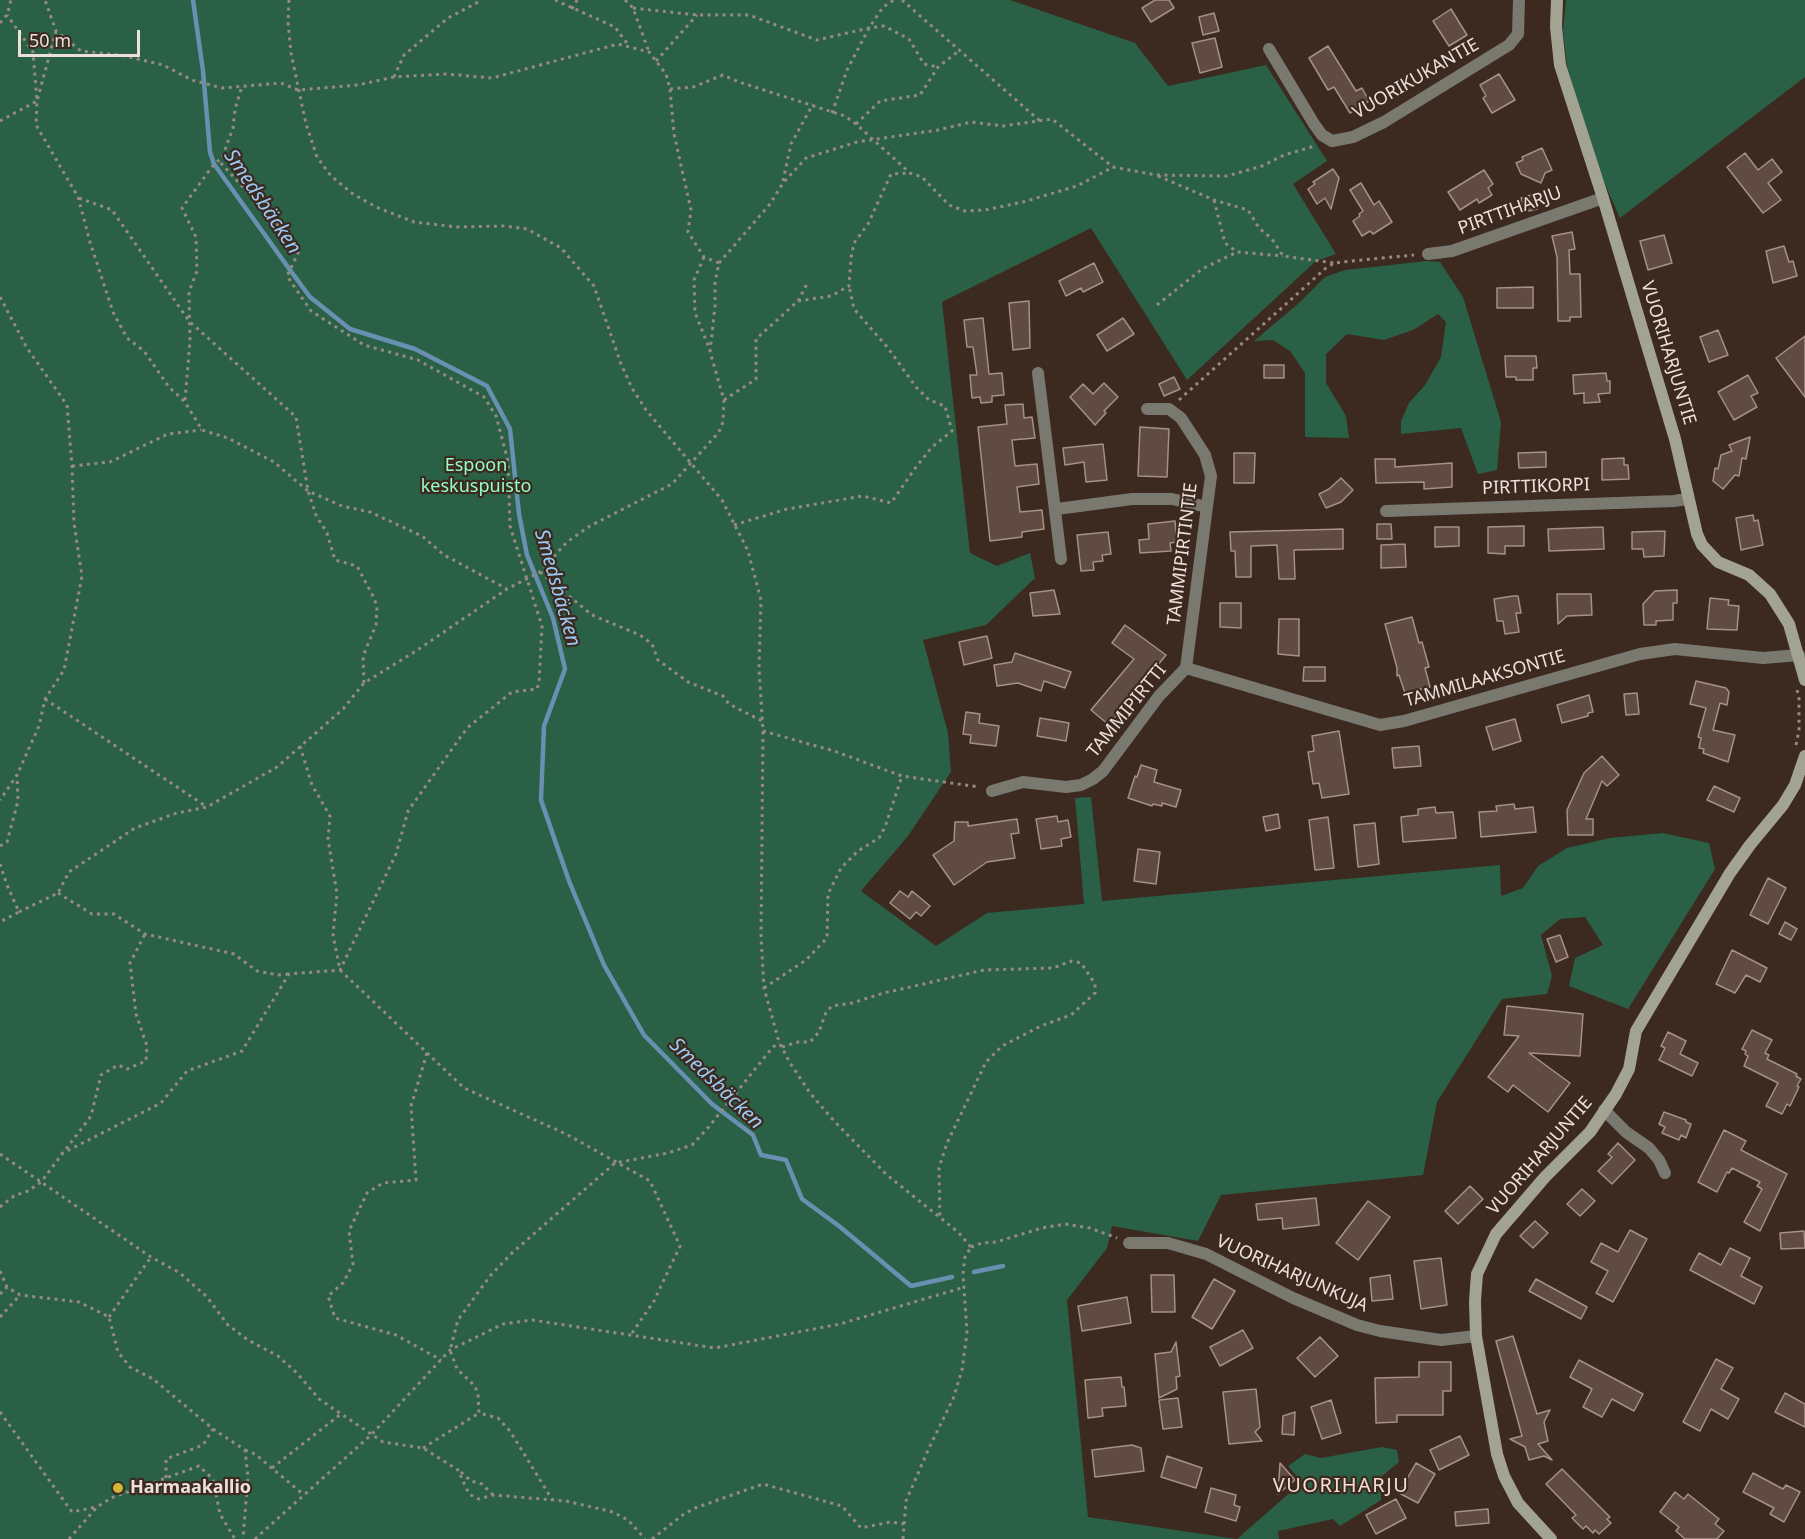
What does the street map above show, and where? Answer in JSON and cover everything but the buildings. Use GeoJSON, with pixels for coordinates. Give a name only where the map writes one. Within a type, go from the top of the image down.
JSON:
{"type":"FeatureCollection","features":[{"type":"Feature","properties":{"kind":"street","name":"VUORIKUKANTIE"},"geometry":{"type":"LineString","coordinates":[[1332,141],[1353,137],[1384,122],[1509,45],[1518,34],[1519,0]]}},
{"type":"Feature","properties":{"kind":"street","name":"VUORIHARJUNTIE"},"geometry":{"type":"LineString","coordinates":[[1557,0],[1556,27],[1560,65],[1603,198],[1674,439],[1697,534],[1702,545],[1718,562],[1749,575],[1770,594],[1789,624],[1799,655],[1800,681]]}},
{"type":"Feature","properties":{"kind":"street"},"geometry":{"type":"LineString","coordinates":[[1269,49],[1314,124],[1322,135],[1332,141]]}},
{"type":"Feature","properties":{"kind":"street","name":"PIRTTIHARJU"},"geometry":{"type":"LineString","coordinates":[[1428,254],[1452,250],[1603,198]]}},
{"type":"Feature","properties":{"kind":"street"},"geometry":{"type":"LineString","coordinates":[[1038,373],[1062,559]]}},
{"type":"Feature","properties":{"kind":"street"},"geometry":{"type":"LineString","coordinates":[[1147,409],[1169,409]]}},
{"type":"Feature","properties":{"kind":"street","name":"TAMMIPIRTINTIE"},"geometry":{"type":"LineString","coordinates":[[1169,409],[1181,418],[1205,455],[1211,476],[1186,668]]}},
{"type":"Feature","properties":{"kind":"street"},"geometry":{"type":"LineString","coordinates":[[1056,509],[1132,499],[1172,499],[1207,507]]}},
{"type":"Feature","properties":{"kind":"street","name":"PIRTTIKORPI"},"geometry":{"type":"LineString","coordinates":[[1386,511],[1687,499]]}},
{"type":"Feature","properties":{"kind":"street","name":"TAMMILAAKSONTIE"},"geometry":{"type":"LineString","coordinates":[[1186,668],[1380,725],[1404,721],[1640,654],[1675,649],[1763,658],[1799,655]]}},
{"type":"Feature","properties":{"kind":"street","name":"TAMMIPIRTTI"},"geometry":{"type":"LineString","coordinates":[[992,791],[1023,782],[1066,787],[1081,785],[1093,779],[1102,771],[1159,696],[1186,668]]}},
{"type":"Feature","properties":{"kind":"street","name":"VUORIHARJUNTIE"},"geometry":{"type":"LineString","coordinates":[[1551,1539],[1518,1503],[1504,1476],[1497,1455],[1476,1336],[1477,1274],[1496,1234],[1545,1177],[1590,1132],[1616,1094],[1629,1069],[1636,1031],[1730,873],[1783,805],[1795,785],[1800,751]]}},
{"type":"Feature","properties":{"kind":"street"},"geometry":{"type":"LineString","coordinates":[[1605,1110],[1626,1132],[1649,1148],[1659,1160],[1665,1173]]}},
{"type":"Feature","properties":{"kind":"street","name":"VUORIHARJUNKUJA"},"geometry":{"type":"LineString","coordinates":[[1129,1243],[1168,1243],[1206,1254],[1293,1298],[1357,1325],[1380,1331],[1441,1340],[1476,1336]]}},
{"type":"Feature","properties":{"kind":"path"},"geometry":{"type":"LineString","coordinates":[[0,23],[7,15],[12,0]]}},
{"type":"Feature","properties":{"kind":"path"},"geometry":{"type":"LineString","coordinates":[[45,0],[56,31],[81,51],[121,55],[163,65],[192,80],[222,88],[281,83],[298,90],[358,85],[394,77],[446,74],[492,78],[618,44],[649,52]]}},
{"type":"Feature","properties":{"kind":"path"},"geometry":{"type":"LineString","coordinates":[[289,0],[288,22],[291,53],[306,124],[317,157],[331,176],[353,194],[376,207],[414,222],[457,227],[504,226],[527,229],[561,248],[594,286],[621,364],[646,410],[722,500],[748,551],[760,600],[759,668],[763,731],[761,936],[764,988],[779,1042],[810,1093],[834,1121],[887,1175],[940,1220],[958,1232],[971,1247]]}},
{"type":"Feature","properties":{"kind":"path"},"geometry":{"type":"LineString","coordinates":[[394,77],[404,55],[448,18],[482,0]]}},
{"type":"Feature","properties":{"kind":"path"},"geometry":{"type":"LineString","coordinates":[[555,0],[615,27],[630,47]]}},
{"type":"Feature","properties":{"kind":"path"},"geometry":{"type":"LineString","coordinates":[[572,9],[577,0]]}},
{"type":"Feature","properties":{"kind":"path"},"geometry":{"type":"LineString","coordinates":[[625,0],[633,9],[649,52],[666,74],[670,89],[674,134],[691,210],[688,232],[704,257],[719,263]]}},
{"type":"Feature","properties":{"kind":"path"},"geometry":{"type":"LineString","coordinates":[[832,113],[847,70],[869,28],[883,7],[894,0]]}},
{"type":"Feature","properties":{"kind":"path"},"geometry":{"type":"LineString","coordinates":[[902,0],[1040,121]]}},
{"type":"Feature","properties":{"kind":"path"},"geometry":{"type":"LineString","coordinates":[[633,9],[698,15],[749,15],[817,40],[884,26],[909,39],[924,64],[938,67]]}},
{"type":"Feature","properties":{"kind":"path"},"geometry":{"type":"LineString","coordinates":[[7,15],[33,52],[37,101],[36,125],[78,197],[113,312],[127,338],[144,351],[169,387],[185,402],[202,430]]}},
{"type":"Feature","properties":{"kind":"path"},"geometry":{"type":"LineString","coordinates":[[656,61],[698,15]]}},
{"type":"Feature","properties":{"kind":"path"},"geometry":{"type":"LineString","coordinates":[[0,121],[37,101],[56,31]]}},
{"type":"Feature","properties":{"kind":"path"},"geometry":{"type":"LineString","coordinates":[[856,124],[880,101],[920,95],[938,67],[960,50]]}},
{"type":"Feature","properties":{"kind":"path"},"geometry":{"type":"LineString","coordinates":[[670,89],[693,87],[723,75],[845,116],[910,173]]}},
{"type":"Feature","properties":{"kind":"path"},"geometry":{"type":"LineString","coordinates":[[185,402],[189,292],[197,271],[196,237],[182,208],[214,164],[222,158],[233,128],[234,109],[242,86]]}},
{"type":"Feature","properties":{"kind":"path"},"geometry":{"type":"LineString","coordinates":[[783,183],[791,144],[813,105]]}},
{"type":"Feature","properties":{"kind":"path"},"geometry":{"type":"LineString","coordinates":[[710,352],[715,282],[719,263],[806,158],[857,142],[971,122],[1003,126],[1052,119],[1113,167],[1156,175],[1227,176],[1262,166],[1284,155],[1332,141]]}},
{"type":"Feature","properties":{"kind":"path"},"geometry":{"type":"LineString","coordinates":[[219,161],[300,249],[287,276],[311,311],[364,345],[418,360],[484,397],[496,416],[508,461],[510,526],[542,626],[537,689],[512,692],[467,728],[408,811],[396,854],[340,970]]}},
{"type":"Feature","properties":{"kind":"path"},"geometry":{"type":"LineString","coordinates":[[734,525],[788,509],[863,496],[891,503],[932,447],[952,431],[945,406],[929,400],[916,387],[888,348],[854,309],[849,286],[854,243],[868,224],[891,174],[910,173],[922,177],[949,205],[964,211],[1004,206],[1077,186],[1113,167]]}},
{"type":"Feature","properties":{"kind":"path"},"geometry":{"type":"LineString","coordinates":[[1156,175],[1214,201],[1248,210],[1259,228],[1272,239],[1283,256]]}},
{"type":"Feature","properties":{"kind":"path"},"geometry":{"type":"LineString","coordinates":[[78,197],[112,210],[189,321],[296,417],[308,491],[316,515],[327,532],[336,560],[357,566],[377,608],[376,625],[363,656],[364,683]]}},
{"type":"Feature","properties":{"kind":"path"},"geometry":{"type":"LineString","coordinates":[[1214,201],[1225,243],[1237,252]]}},
{"type":"Feature","properties":{"kind":"path"},"geometry":{"type":"LineString","coordinates":[[1157,305],[1202,269],[1237,252],[1334,263],[1428,254]]}},
{"type":"Feature","properties":{"kind":"path"},"geometry":{"type":"LineString","coordinates":[[0,922],[58,893],[69,872],[135,828],[177,813],[207,807],[277,767],[343,709],[364,683],[416,651],[507,589],[540,572],[567,542],[590,526],[672,484],[719,432],[723,422],[724,400],[710,352],[695,313],[694,280],[704,257]]}},
{"type":"Feature","properties":{"kind":"path"},"geometry":{"type":"LineString","coordinates":[[1169,409],[1240,347],[1314,276],[1334,263]]}},
{"type":"Feature","properties":{"kind":"path"},"geometry":{"type":"LineString","coordinates":[[724,400],[756,379],[756,339],[798,300],[808,282]]}},
{"type":"Feature","properties":{"kind":"path"},"geometry":{"type":"LineString","coordinates":[[798,300],[831,296],[849,286]]}},
{"type":"Feature","properties":{"kind":"path"},"geometry":{"type":"LineString","coordinates":[[0,297],[27,348],[67,405],[74,523],[82,576],[64,670],[45,699],[39,726],[17,776],[0,800]]}},
{"type":"Feature","properties":{"kind":"path"},"geometry":{"type":"LineString","coordinates":[[72,466],[110,462],[168,434],[202,430],[228,438],[274,462],[308,491],[342,506],[370,512],[422,536],[444,555],[507,589]]}},
{"type":"Feature","properties":{"kind":"path"},"geometry":{"type":"LineString","coordinates":[[540,572],[592,615],[640,635],[652,644],[658,660],[688,682],[723,696],[729,704],[762,721]]}},
{"type":"Feature","properties":{"kind":"path"},"geometry":{"type":"LineString","coordinates":[[1800,681],[1800,751]]}},
{"type":"Feature","properties":{"kind":"path"},"geometry":{"type":"LineString","coordinates":[[1799,697],[1805,697]]}},
{"type":"Feature","properties":{"kind":"path"},"geometry":{"type":"LineString","coordinates":[[45,699],[207,807]]}},
{"type":"Feature","properties":{"kind":"path"},"geometry":{"type":"LineString","coordinates":[[763,731],[834,751],[902,776],[971,784],[992,791]]}},
{"type":"Feature","properties":{"kind":"path"},"geometry":{"type":"LineString","coordinates":[[300,746],[312,785],[330,816],[328,839],[337,894],[333,935],[340,970],[464,1088],[566,1134],[650,1181],[680,1246],[654,1301],[630,1336]]}},
{"type":"Feature","properties":{"kind":"path"},"geometry":{"type":"LineString","coordinates":[[0,846],[7,842],[18,801],[17,776]]}},
{"type":"Feature","properties":{"kind":"path"},"geometry":{"type":"LineString","coordinates":[[764,988],[806,960],[827,938],[828,894],[841,868],[858,851],[879,838],[902,776]]}},
{"type":"Feature","properties":{"kind":"path"},"geometry":{"type":"LineString","coordinates":[[0,864],[6,885],[19,912]]}},
{"type":"Feature","properties":{"kind":"path"},"geometry":{"type":"LineString","coordinates":[[58,893],[93,914],[114,914],[145,934],[234,954],[257,971],[278,975],[340,970]]}},
{"type":"Feature","properties":{"kind":"path"},"geometry":{"type":"LineString","coordinates":[[0,1207],[14,1196],[28,1191],[41,1182],[91,1116],[101,1075],[118,1065],[127,1069],[146,1060],[147,1046],[136,1014],[130,963],[145,934]]}},
{"type":"Feature","properties":{"kind":"path"},"geometry":{"type":"LineString","coordinates":[[782,1047],[798,1042],[810,1042],[819,1032],[826,1012],[832,1006],[984,970],[1053,968],[1072,961],[1082,963],[1095,984],[1095,993],[1071,1015],[1041,1026],[1002,1046],[986,1062],[947,1143],[939,1168],[940,1220]]}},
{"type":"Feature","properties":{"kind":"path"},"geometry":{"type":"LineString","coordinates":[[61,1154],[161,1103],[187,1071],[242,1051],[289,974]]}},
{"type":"Feature","properties":{"kind":"path"},"geometry":{"type":"LineString","coordinates":[[479,1413],[475,1386],[457,1369],[450,1350],[458,1320],[490,1276],[533,1233],[615,1163],[668,1153],[692,1145],[779,1042]]}},
{"type":"Feature","properties":{"kind":"path"},"geometry":{"type":"LineString","coordinates":[[427,1053],[411,1106],[416,1180],[382,1183],[367,1193],[349,1231],[353,1264],[343,1283],[328,1296],[335,1318],[396,1335],[441,1360]]}},
{"type":"Feature","properties":{"kind":"path"},"geometry":{"type":"LineString","coordinates":[[0,1154],[151,1257],[180,1273],[207,1297],[228,1325],[248,1340],[278,1356],[297,1373],[319,1399],[371,1435],[383,1442],[423,1448],[459,1470],[471,1481],[482,1484],[493,1495]]}},
{"type":"Feature","properties":{"kind":"path"},"geometry":{"type":"LineString","coordinates":[[903,1539],[906,1501],[928,1448],[953,1398],[963,1370],[968,1333],[965,1257],[971,1247],[1065,1224],[1090,1228],[1129,1243]]}},
{"type":"Feature","properties":{"kind":"path"},"geometry":{"type":"LineString","coordinates":[[109,1317],[151,1257]]}},
{"type":"Feature","properties":{"kind":"path"},"geometry":{"type":"LineString","coordinates":[[0,1271],[7,1287],[20,1295],[79,1302],[109,1317],[118,1352],[130,1367],[153,1380],[213,1429],[255,1454],[304,1495]]}},
{"type":"Feature","properties":{"kind":"path"},"geometry":{"type":"LineString","coordinates":[[0,1294],[7,1287]]}},
{"type":"Feature","properties":{"kind":"path"},"geometry":{"type":"LineString","coordinates":[[255,1539],[371,1435],[450,1350],[503,1324],[532,1320],[715,1348],[840,1324],[965,1287]]}},
{"type":"Feature","properties":{"kind":"path"},"geometry":{"type":"LineString","coordinates":[[0,1317],[20,1295]]}},
{"type":"Feature","properties":{"kind":"path"},"geometry":{"type":"LineString","coordinates":[[0,1412],[72,1512],[97,1507]]}},
{"type":"Feature","properties":{"kind":"path"},"geometry":{"type":"LineString","coordinates":[[423,1448],[479,1413],[498,1418],[510,1431],[553,1501]]}},
{"type":"Feature","properties":{"kind":"path"},"geometry":{"type":"LineString","coordinates":[[272,1468],[342,1414]]}},
{"type":"Feature","properties":{"kind":"path"},"geometry":{"type":"LineString","coordinates":[[166,1478],[166,1459],[204,1445],[213,1429]]}},
{"type":"Feature","properties":{"kind":"path"},"geometry":{"type":"LineString","coordinates":[[243,1539],[248,1477],[245,1450]]}},
{"type":"Feature","properties":{"kind":"path"},"geometry":{"type":"LineString","coordinates":[[69,1539],[97,1507],[111,1498],[199,1466],[213,1479],[220,1514],[236,1539]]}},
{"type":"Feature","properties":{"kind":"path"},"geometry":{"type":"LineString","coordinates":[[459,1470],[469,1494],[479,1499],[493,1495],[566,1501],[613,1512],[628,1520],[645,1539]]}},
{"type":"Feature","properties":{"kind":"path"},"geometry":{"type":"LineString","coordinates":[[652,1539],[695,1508],[763,1484],[842,1506],[861,1528],[890,1522],[904,1524]]}},
{"type":"Feature","properties":{"kind":"green space","name":"Espoon keskuspuisto"},"geometry":{"type":"Polygon","coordinates":[[[0,0],[1010,0],[1135,43],[1168,86],[1266,65],[1327,161],[1293,184],[1336,254],[1316,261],[1187,380],[1091,228],[942,302],[970,553],[997,566],[1030,553],[1035,578],[986,625],[923,640],[948,733],[951,772],[908,836],[861,891],[936,946],[987,913],[1084,904],[1075,798],[1091,797],[1102,901],[1500,865],[1501,896],[1523,888],[1538,866],[1567,848],[1610,838],[1663,833],[1709,843],[1715,869],[1628,1009],[1569,986],[1575,958],[1603,945],[1585,917],[1560,919],[1541,935],[1552,976],[1547,994],[1502,999],[1437,1102],[1423,1175],[1221,1195],[1198,1241],[1112,1226],[1107,1248],[1067,1300],[1088,1517],[1236,1539],[0,1539],[0,0]]]}},
{"type":"Feature","properties":{"kind":"green space"},"geometry":{"type":"Polygon","coordinates":[[[1566,0],[1805,0],[1805,77],[1620,218],[1600,173],[1567,66],[1563,31],[1566,0]]]}},
{"type":"Feature","properties":{"kind":"green space"},"geometry":{"type":"Polygon","coordinates":[[[1427,261],[1440,262],[1463,297],[1501,422],[1497,470],[1478,474],[1461,428],[1401,434],[1401,421],[1409,403],[1425,385],[1441,357],[1446,322],[1438,314],[1413,330],[1384,340],[1347,334],[1326,354],[1326,383],[1346,416],[1349,438],[1305,437],[1305,373],[1290,351],[1273,340],[1254,341],[1299,303],[1325,277],[1345,270],[1427,261]]]}},
{"type":"Feature","properties":{"kind":"green space"},"geometry":{"type":"Polygon","coordinates":[[[1382,1447],[1397,1450],[1399,1462],[1381,1477],[1381,1500],[1340,1526],[1333,1519],[1278,1531],[1279,1539],[1237,1539],[1302,1482],[1288,1466],[1305,1454],[1321,1458],[1382,1447]]]}},
{"type":"Feature","properties":{"kind":"waterway","name":"Smedsbäcken"},"geometry":{"type":"LineString","coordinates":[[193,0],[203,71],[210,152],[214,164],[290,270],[310,297],[350,329],[415,349],[487,386],[510,429],[519,514],[527,555],[553,618],[565,669],[544,726],[541,800],[569,881],[604,965],[644,1035],[712,1104],[753,1135],[761,1155],[786,1160],[802,1199],[839,1226],[911,1286],[952,1277]]}},
{"type":"Feature","properties":{"kind":"waterway","name":"Smedsbäcken"},"geometry":{"type":"LineString","coordinates":[[974,1272],[1003,1266]]}},
{"type":"Feature","properties":{"kind":"place","name":"Harmaakallio"},"geometry":{"type":"Point","coordinates":[118,1488]}},
{"type":"Feature","properties":{"kind":"district","name":"VUORIHARJU"},"geometry":{"type":"Point","coordinates":[1341,1486]}}]}
